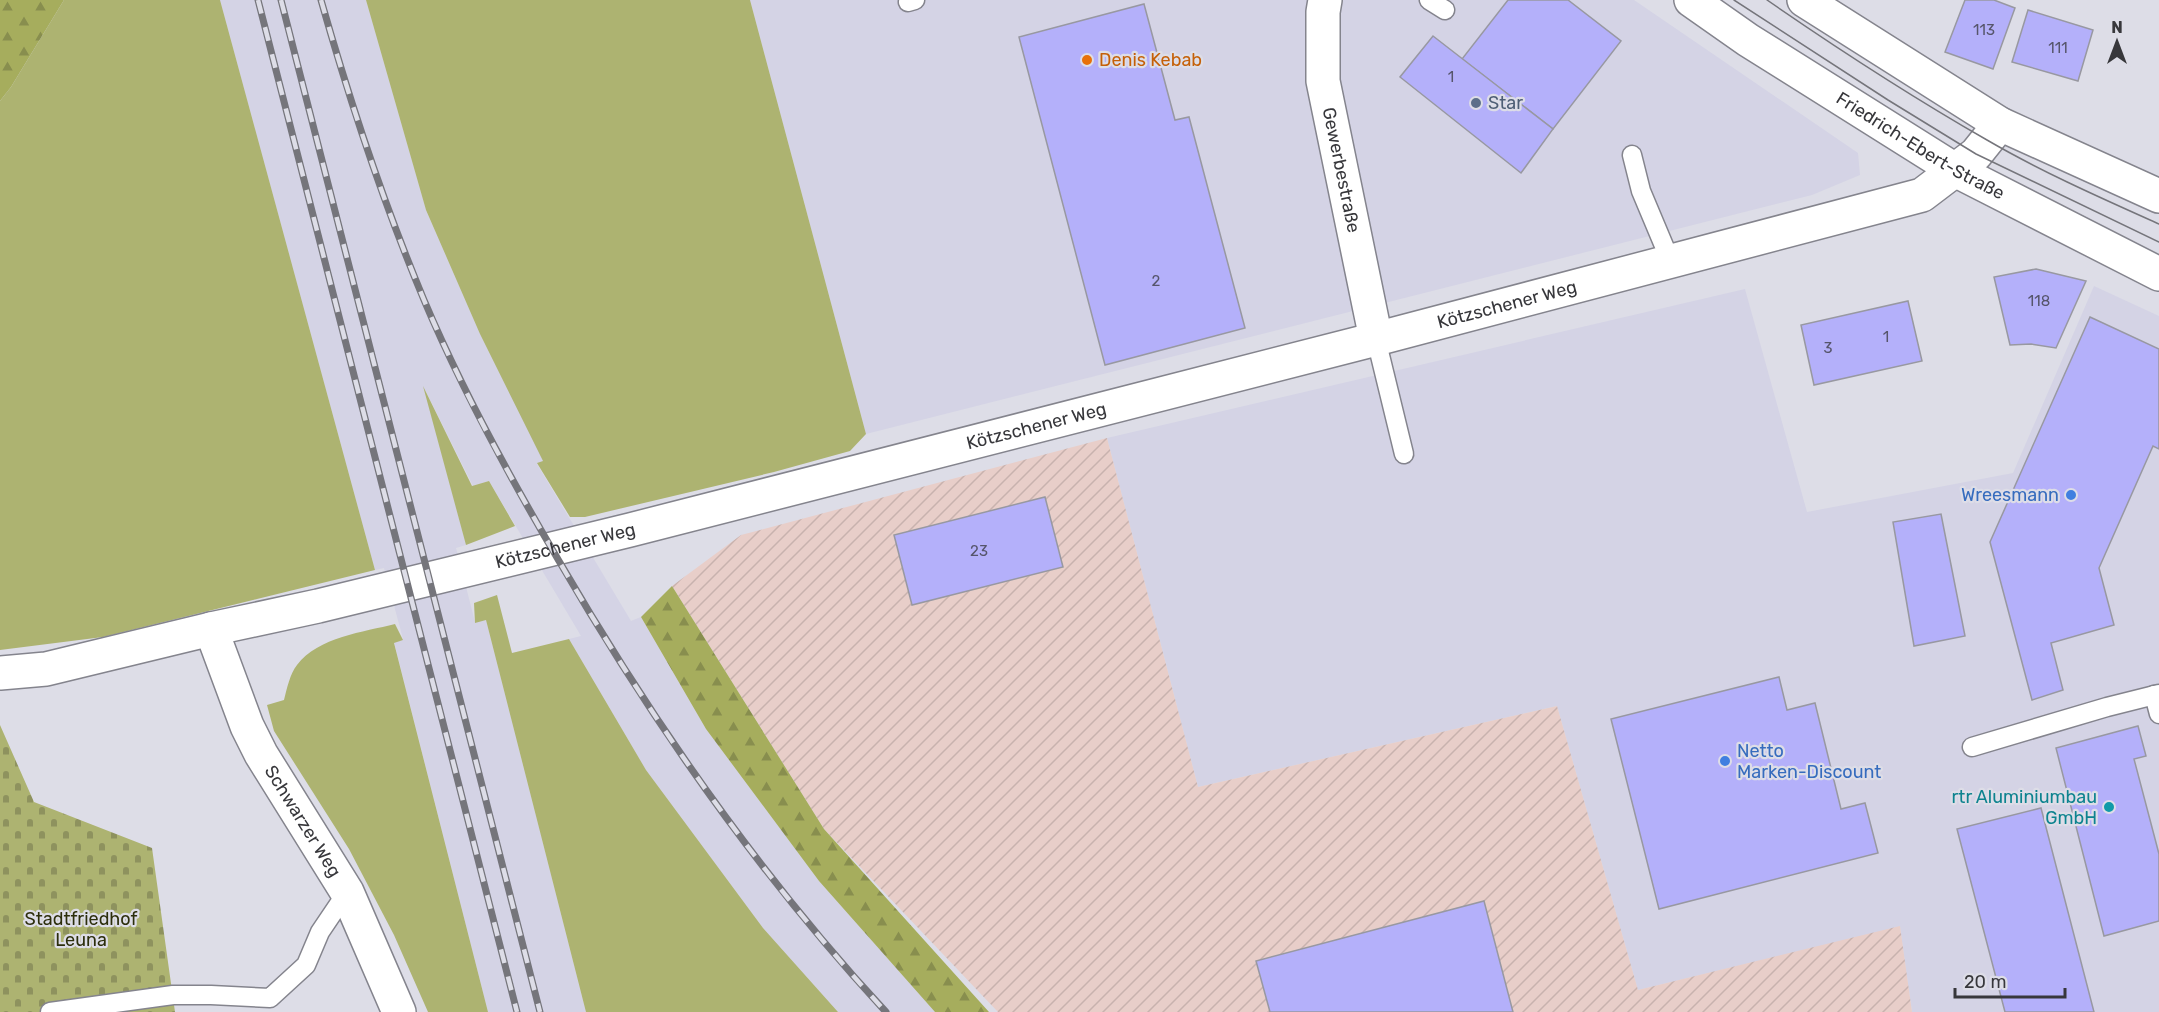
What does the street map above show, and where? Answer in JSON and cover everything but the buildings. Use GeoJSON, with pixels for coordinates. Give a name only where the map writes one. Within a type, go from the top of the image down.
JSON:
{"type":"FeatureCollection","features":[{"type":"Feature","properties":{"kind":"street","name":"Gewerbestraße"},"geometry":{"type":"LineString","coordinates":[[1325,0],[1323,81],[1376,339]]}},
{"type":"Feature","properties":{"kind":"street","name":"Friedrich-Ebert-Straße"},"geometry":{"type":"LineString","coordinates":[[1691,0],[1748,40],[1955,170],[2159,274]]}},
{"type":"Feature","properties":{"kind":"street"},"geometry":{"type":"LineString","coordinates":[[1804,0],[2000,124],[2159,196]]}},
{"type":"Feature","properties":{"kind":"street","name":"Kötzschener Weg"},"geometry":{"type":"LineString","coordinates":[[0,673],[46,669],[318,606],[641,527],[1376,339],[1922,195],[1976,154],[2000,124]]}},
{"type":"Feature","properties":{"kind":"street","name":"Schwarzer Weg"},"geometry":{"type":"LineString","coordinates":[[211,629],[247,726],[261,754],[346,892],[399,1012]]}},
{"type":"Feature","properties":{"kind":"lane"},"geometry":{"type":"LineString","coordinates":[[1632,155],[1641,191],[1670,260]]}},
{"type":"Feature","properties":{"kind":"lane"},"geometry":{"type":"LineString","coordinates":[[1376,339],[1404,454]]}},
{"type":"Feature","properties":{"kind":"lane"},"geometry":{"type":"LineString","coordinates":[[1972,747],[2107,707],[2157,695],[2159,714]]}},
{"type":"Feature","properties":{"kind":"lane"},"geometry":{"type":"LineString","coordinates":[[50,1012],[173,995],[270,998],[306,965],[320,932],[346,892]]}},
{"type":"Feature","properties":{"kind":"shaded area"},"geometry":{"type":"Polygon","coordinates":[[[220,0],[366,0],[426,210],[480,334],[544,461],[537,464],[631,621],[641,617],[706,729],[819,881],[935,1012],[838,1012],[763,928],[646,770],[569,639],[581,636],[489,481],[473,486],[425,390],[466,545],[456,548],[475,622],[486,620],[586,1012],[488,1012],[394,642],[403,639],[384,568],[375,570],[220,0]]]}},
{"type":"Feature","properties":{"kind":"shaded area"},"geometry":{"type":"Polygon","coordinates":[[[750,0],[1634,0],[1858,153],[1860,175],[1812,195],[866,434],[750,0]]]}},
{"type":"Feature","properties":{"kind":"shaded area"},"geometry":{"type":"Polygon","coordinates":[[[2094,286],[2159,316],[2159,1012],[1912,1012],[1900,927],[1638,990],[1557,706],[1198,787],[1107,438],[1745,289],[1807,512],[2013,473],[2094,286]]]}},
{"type":"Feature","properties":{"kind":"shaded area"},"geometry":{"type":"Polygon","coordinates":[[[1107,438],[1198,787],[1557,706],[1638,990],[1900,926],[1912,1012],[998,1012],[824,829],[672,586],[741,535],[1107,438]]]}},
{"type":"Feature","properties":{"kind":"green space"},"geometry":{"type":"Polygon","coordinates":[[[0,0],[64,0],[0,101],[0,0]]]}},
{"type":"Feature","properties":{"kind":"green space"},"geometry":{"type":"Polygon","coordinates":[[[64,0],[220,0],[375,570],[103,637],[0,650],[0,101],[64,0]]]}},
{"type":"Feature","properties":{"kind":"green space"},"geometry":{"type":"Polygon","coordinates":[[[366,0],[750,0],[866,434],[850,451],[774,472],[585,517],[570,517],[537,463],[543,461],[480,334],[426,210],[366,0]]]}},
{"type":"Feature","properties":{"kind":"green space"},"geometry":{"type":"Polygon","coordinates":[[[423,386],[472,486],[489,481],[515,526],[466,545],[423,386]]]}},
{"type":"Feature","properties":{"kind":"green space"},"geometry":{"type":"Polygon","coordinates":[[[672,586],[824,829],[989,1012],[935,1012],[819,881],[706,729],[641,617],[672,586]]]}},
{"type":"Feature","properties":{"kind":"green space"},"geometry":{"type":"Polygon","coordinates":[[[497,595],[512,653],[569,639],[646,770],[763,928],[838,1012],[586,1012],[486,620],[475,623],[474,603],[497,595]]]}},
{"type":"Feature","properties":{"kind":"green space"},"geometry":{"type":"Polygon","coordinates":[[[395,624],[403,640],[394,643],[488,1012],[428,1012],[394,935],[349,849],[274,731],[267,705],[284,700],[289,681],[297,665],[317,648],[342,637],[395,624]]]}},
{"type":"Feature","properties":{"kind":"green space","name":"Stadtfriedhof Leuna"},"geometry":{"type":"Polygon","coordinates":[[[0,725],[34,802],[152,848],[175,1012],[0,1012],[0,725]]]}},
{"type":"Feature","properties":{"kind":"tram line"},"geometry":{"type":"LineString","coordinates":[[1734,0],[1976,154],[2159,242]]}},
{"type":"Feature","properties":{"kind":"tram line"},"geometry":{"type":"LineString","coordinates":[[1767,0],[1876,72],[1987,140],[2050,174],[2159,224]]}},
{"type":"Feature","properties":{"kind":"railway"},"geometry":{"type":"LineString","coordinates":[[258,0],[517,1012]]}},
{"type":"Feature","properties":{"kind":"railway"},"geometry":{"type":"LineString","coordinates":[[281,0],[540,1012]]}},
{"type":"Feature","properties":{"kind":"railway"},"geometry":{"type":"LineString","coordinates":[[321,0],[368,152],[409,263],[454,367],[522,497],[632,680],[710,796],[795,907],[886,1012]]}},
{"type":"Feature","properties":{"kind":"place","name":"Denis Kebab"},"geometry":{"type":"Point","coordinates":[1087,60]}},
{"type":"Feature","properties":{"kind":"place","name":"Star"},"geometry":{"type":"Point","coordinates":[1476,103]}},
{"type":"Feature","properties":{"kind":"place","name":"Wreesmann"},"geometry":{"type":"Point","coordinates":[2071,495]}},
{"type":"Feature","properties":{"kind":"place","name":"Netto Marken-Discount"},"geometry":{"type":"Point","coordinates":[1725,761]}},
{"type":"Feature","properties":{"kind":"place","name":"rtr Aluminiumbau GmbH"},"geometry":{"type":"Point","coordinates":[2109,807]}}]}
